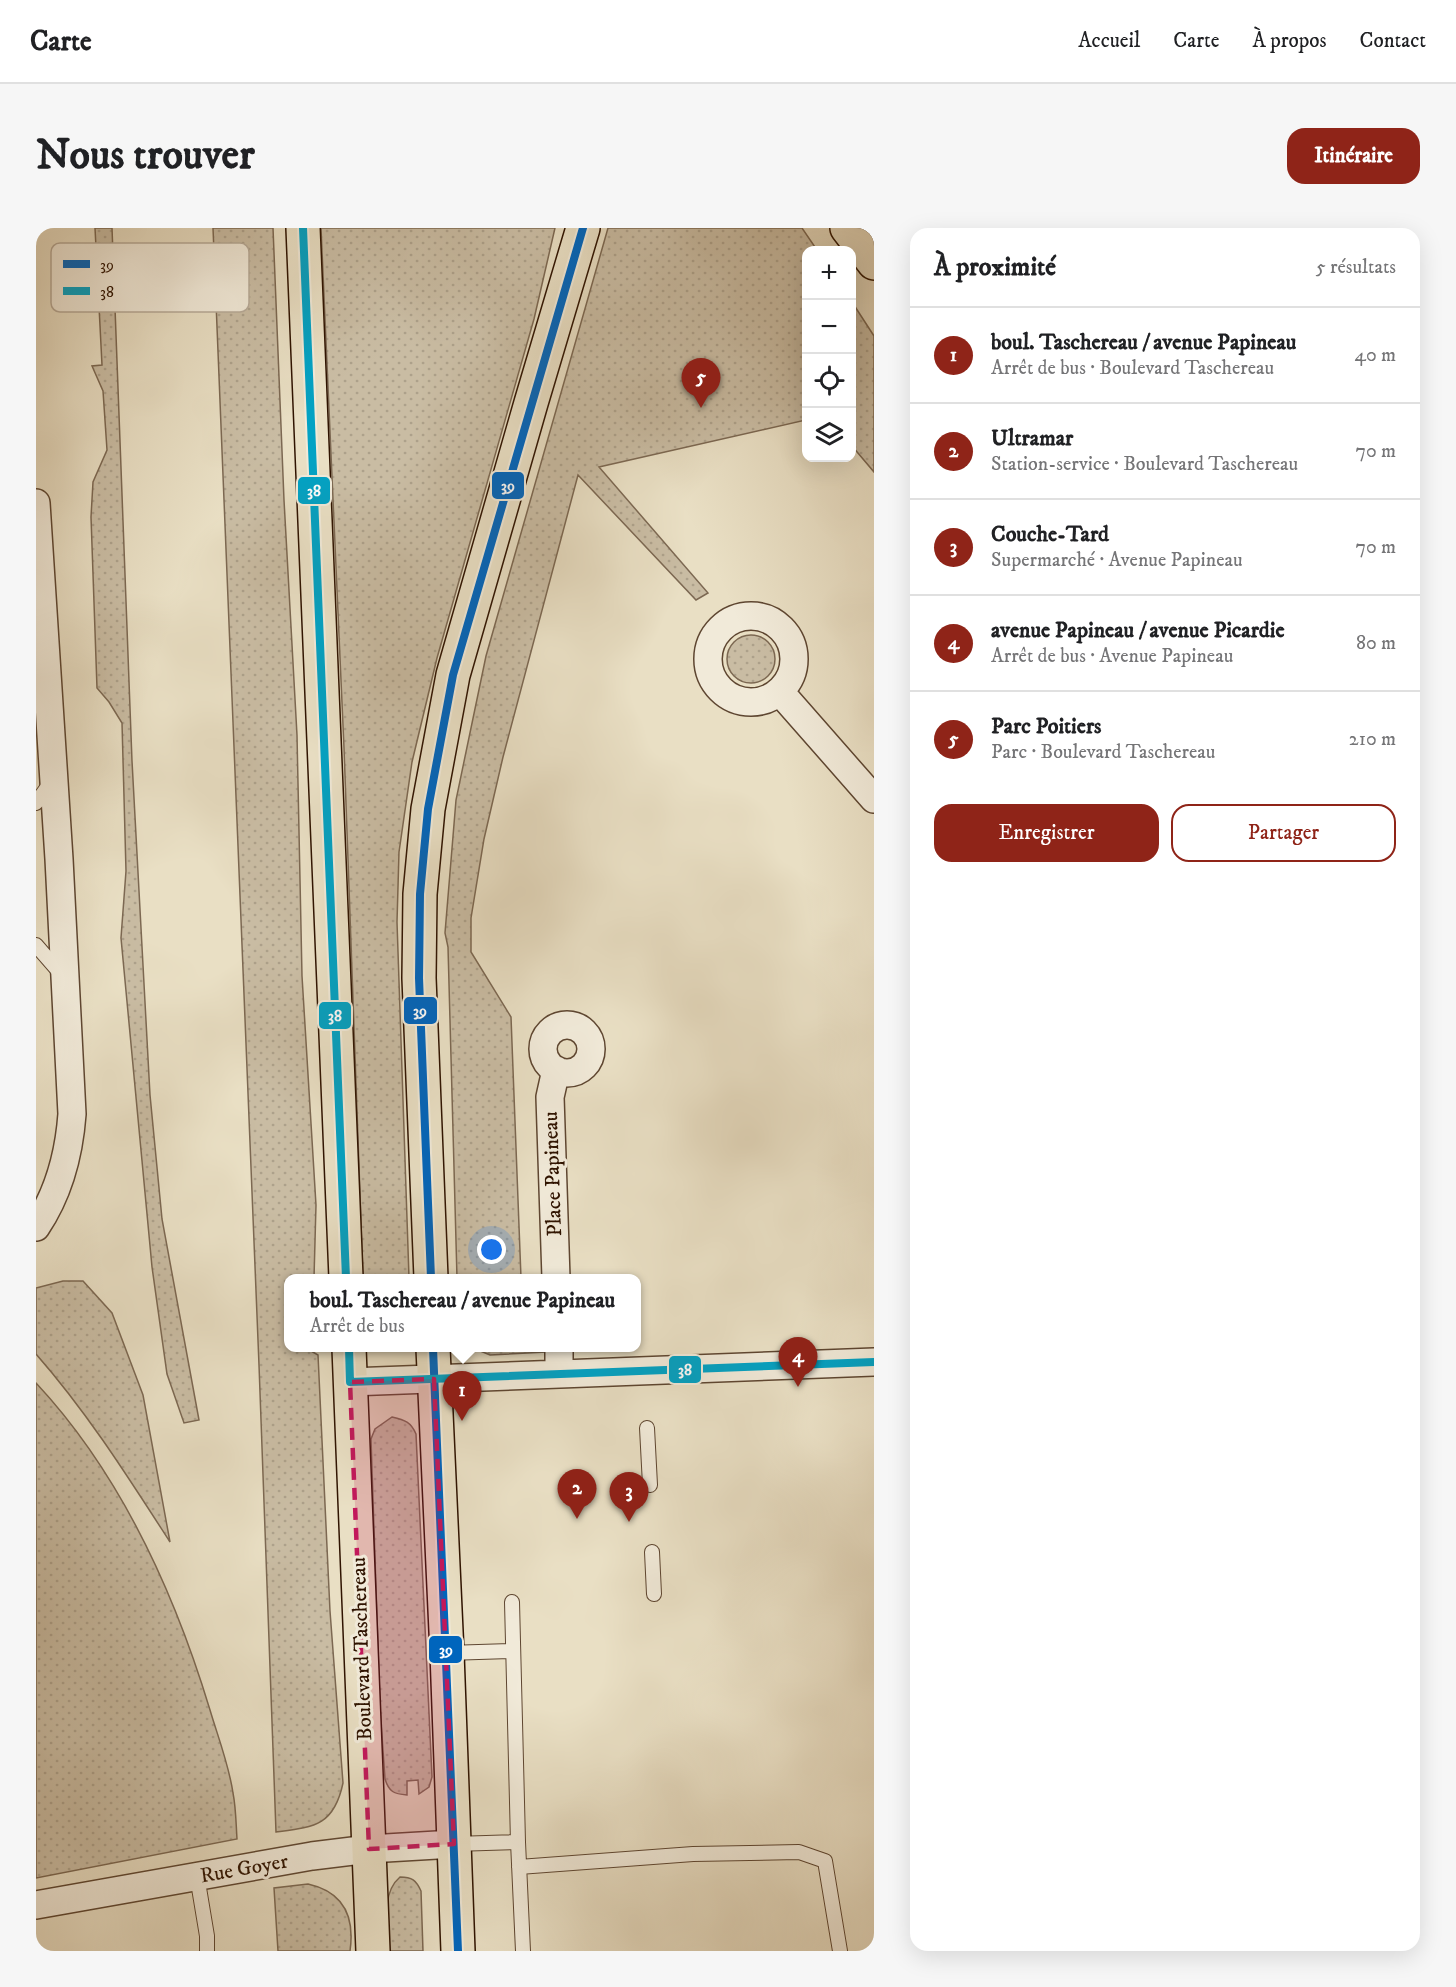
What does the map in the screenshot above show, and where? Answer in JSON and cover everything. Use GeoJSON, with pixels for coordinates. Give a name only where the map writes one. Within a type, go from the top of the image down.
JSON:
{"type":"FeatureCollection","features":[{"type":"Feature","properties":{"kind":"main road"},"geometry":{"type":"LineString","coordinates":[[303,228],[346,1274]]}},
{"type":"Feature","properties":{"kind":"main road"},"geometry":{"type":"LineString","coordinates":[[431,1274],[419,966],[420,894],[428,809],[453,675],[583,228]]}},
{"type":"Feature","properties":{"kind":"main road"},"geometry":{"type":"LineString","coordinates":[[848,228],[874,263]]}},
{"type":"Feature","properties":{"kind":"main road","name":"Boulevard Taschereau"},"geometry":{"type":"LineString","coordinates":[[349,1352],[373,1951]]}},
{"type":"Feature","properties":{"kind":"main road"},"geometry":{"type":"LineString","coordinates":[[434,1363],[458,1951]]}},
{"type":"Feature","properties":{"kind":"street"},"geometry":{"type":"LineString","coordinates":[[36,503],[72,1088],[70,1137],[60,1181],[36,1227]]}},
{"type":"Feature","properties":{"kind":"street"},"geometry":{"type":"LineString","coordinates":[[780,692],[874,799]]}},
{"type":"Feature","properties":{"kind":"street","name":"Place Papineau"},"geometry":{"type":"LineString","coordinates":[[556,1070],[550,1097],[556,1274]]}},
{"type":"Feature","properties":{"kind":"street"},"geometry":{"type":"LineString","coordinates":[[350,1382],[434,1363],[874,1362]]}},
{"type":"Feature","properties":{"kind":"street","name":"Rue Goyer"},"geometry":{"type":"LineString","coordinates":[[36,1905],[269,1863],[369,1849],[454,1844]]}},
{"type":"Feature","properties":{"kind":"lane"},"geometry":{"type":"LineString","coordinates":[[36,803],[54,779]]}},
{"type":"Feature","properties":{"kind":"lane"},"geometry":{"type":"LineString","coordinates":[[36,945],[65,980]]}},
{"type":"Feature","properties":{"kind":"lane"},"geometry":{"type":"LineString","coordinates":[[647,1428],[650,1485]]}},
{"type":"Feature","properties":{"kind":"lane"},"geometry":{"type":"LineString","coordinates":[[652,1552],[654,1594]]}},
{"type":"Feature","properties":{"kind":"lane"},"geometry":{"type":"LineString","coordinates":[[512,1602],[523,1951]]}},
{"type":"Feature","properties":{"kind":"lane"},"geometry":{"type":"LineString","coordinates":[[447,1653],[513,1651]]}},
{"type":"Feature","properties":{"kind":"lane"},"geometry":{"type":"LineString","coordinates":[[454,1844],[518,1842]]}},
{"type":"Feature","properties":{"kind":"lane"},"geometry":{"type":"LineString","coordinates":[[519,1867],[693,1854],[799,1852],[825,1861],[840,1951]]}},
{"type":"Feature","properties":{"kind":"lane"},"geometry":{"type":"LineString","coordinates":[[197,1876],[207,1936],[207,1951]]}},
{"type":"Feature","properties":{"kind":"highlighted area"},"geometry":{"type":"Polygon","coordinates":[[[434,1379],[454,1844],[369,1849],[350,1382],[434,1379]]]}},
{"type":"Feature","properties":{"kind":"shaded area"},"geometry":{"type":"Polygon","coordinates":[[[95,228],[112,228],[113,243],[96,243],[95,228]]]}},
{"type":"Feature","properties":{"kind":"shaded area"},"geometry":{"type":"Polygon","coordinates":[[[213,228],[273,228],[284,500],[297,735],[302,976],[316,1205],[314,1274],[284,1274],[284,1352],[313,1352],[318,1355],[330,1611],[343,1783],[334,1808],[320,1822],[312,1826],[276,1832],[216,312],[249,312],[249,243],[214,243],[213,228]]]}},
{"type":"Feature","properties":{"kind":"shaded area"},"geometry":{"type":"Polygon","coordinates":[[[321,228],[555,228],[534,319],[437,658],[412,762],[399,852],[397,922],[409,1274],[363,1274],[344,748],[321,228]]]}},
{"type":"Feature","properties":{"kind":"shaded area"},"geometry":{"type":"Polygon","coordinates":[[[608,228],[802,228],[814,246],[802,246],[802,421],[599,467],[708,593],[696,600],[578,475],[503,757],[484,839],[471,918],[471,952],[511,1017],[521,1274],[457,1274],[448,947],[445,933],[456,800],[486,656],[608,228]]]}},
{"type":"Feature","properties":{"kind":"shaded area"},"geometry":{"type":"Polygon","coordinates":[[[856,308],[874,336],[874,472],[856,451],[856,308]]]}},
{"type":"Feature","properties":{"kind":"shaded area"},"geometry":{"type":"Polygon","coordinates":[[[99,312],[115,312],[132,761],[150,1095],[162,1219],[199,1420],[184,1423],[167,1374],[152,1267],[121,938],[126,871],[122,723],[97,688],[91,517],[93,482],[107,450],[103,391],[92,366],[102,365],[99,312]]]}},
{"type":"Feature","properties":{"kind":"shaded area"},"geometry":{"type":"Polygon","coordinates":[[[746,635],[756,635],[768,642],[775,654],[775,664],[768,676],[756,683],[746,683],[731,672],[727,664],[727,654],[738,639],[746,635]]]}},
{"type":"Feature","properties":{"kind":"shaded area"},"geometry":{"type":"Polygon","coordinates":[[[63,1281],[83,1281],[112,1313],[143,1395],[170,1542],[90,1422],[36,1354],[36,1288],[63,1281]]]}},
{"type":"Feature","properties":{"kind":"shaded area"},"geometry":{"type":"Polygon","coordinates":[[[483,1352],[546,1352],[490,1355],[483,1352]]]}},
{"type":"Feature","properties":{"kind":"shaded area"},"geometry":{"type":"Polygon","coordinates":[[[36,1383],[94,1456],[119,1495],[162,1578],[196,1666],[226,1762],[234,1799],[237,1839],[36,1878],[36,1383]]]}},
{"type":"Feature","properties":{"kind":"shaded area"},"geometry":{"type":"Polygon","coordinates":[[[392,1417],[407,1422],[416,1434],[432,1777],[429,1787],[419,1794],[418,1780],[407,1781],[407,1795],[393,1792],[385,1779],[380,1707],[371,1439],[375,1429],[392,1417]]]}},
{"type":"Feature","properties":{"kind":"shaded area"},"geometry":{"type":"Polygon","coordinates":[[[400,1877],[413,1880],[421,1891],[423,1951],[389,1951],[387,1902],[394,1884],[400,1877]]]}},
{"type":"Feature","properties":{"kind":"shaded area"},"geometry":{"type":"Polygon","coordinates":[[[308,1884],[330,1893],[344,1907],[351,1927],[350,1951],[278,1951],[274,1888],[308,1884]]]}},
{"type":"Feature","properties":{"kind":"transit line","name":"38"},"geometry":{"type":"LineString","coordinates":[[303,228],[346,1274]]}},
{"type":"Feature","properties":{"kind":"transit line","name":"39"},"geometry":{"type":"LineString","coordinates":[[431,1274],[419,978],[420,894],[428,809],[453,675],[583,228]]}},
{"type":"Feature","properties":{"kind":"transit line","name":"38"},"geometry":{"type":"LineString","coordinates":[[349,1352],[350,1382],[874,1362]]}},
{"type":"Feature","properties":{"kind":"transit line","name":"39"},"geometry":{"type":"LineString","coordinates":[[433,1352],[458,1951]]}},
{"type":"Feature","properties":{"kind":"place","name":"Parc Poitiers"},"geometry":{"type":"Point","coordinates":[701,408]}},
{"type":"Feature","properties":{"kind":"place","name":"avenue Papineau / avenue Picardie"},"geometry":{"type":"Point","coordinates":[798,1387]}},
{"type":"Feature","properties":{"kind":"place","name":"boul. Taschereau / avenue Papineau"},"geometry":{"type":"Point","coordinates":[462,1421]}},
{"type":"Feature","properties":{"kind":"place","name":"Ultramar"},"geometry":{"type":"Point","coordinates":[577,1519]}},
{"type":"Feature","properties":{"kind":"place","name":"Couche-Tard"},"geometry":{"type":"Point","coordinates":[629,1522]}}]}
